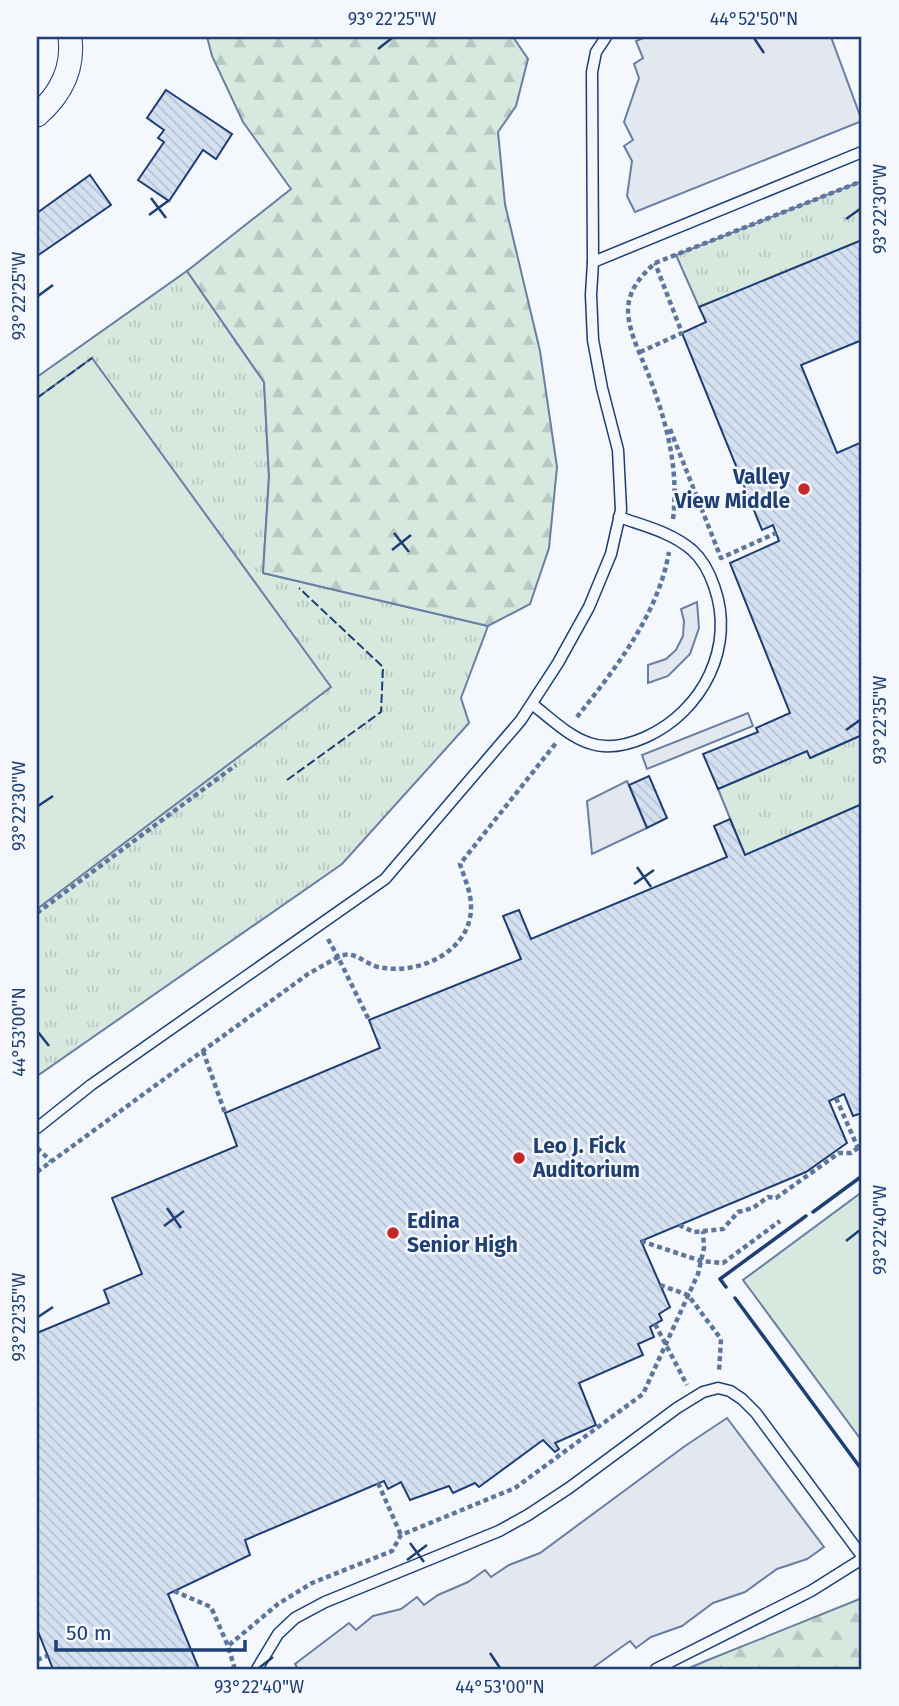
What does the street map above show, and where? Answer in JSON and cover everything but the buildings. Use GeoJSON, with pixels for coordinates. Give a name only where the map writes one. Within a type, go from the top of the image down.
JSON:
{"type":"FeatureCollection","features":[{"type":"Feature","properties":{"kind":"street"},"geometry":{"type":"LineString","coordinates":[[37,115],[54,99],[66,80],[72,47],[70,37]]}},
{"type":"Feature","properties":{"kind":"lane"},"geometry":{"type":"LineString","coordinates":[[37,1128],[91,1085],[385,879],[521,720],[558,663],[589,607],[611,554],[621,510],[618,450],[593,340],[591,295],[592,72],[596,52],[607,37]]}},
{"type":"Feature","properties":{"kind":"lane"},"geometry":{"type":"LineString","coordinates":[[593,262],[862,152]]}},
{"type":"Feature","properties":{"kind":"lane"},"geometry":{"type":"LineString","coordinates":[[531,704],[589,743],[612,747],[655,732],[680,714],[705,685],[717,657],[723,630],[719,600],[710,575],[693,552],[671,535],[619,517]]}},
{"type":"Feature","properties":{"kind":"lane"},"geometry":{"type":"LineString","coordinates":[[257,1669],[278,1634],[295,1618],[326,1602],[499,1531],[569,1488],[695,1397],[718,1388],[730,1391],[742,1399],[755,1413],[862,1558],[811,1591],[656,1669]]}},
{"type":"Feature","properties":{"kind":"path"},"geometry":{"type":"LineString","coordinates":[[640,352],[682,333],[655,263]]}},
{"type":"Feature","properties":{"kind":"path"},"geometry":{"type":"LineString","coordinates":[[664,415],[721,558],[776,533]]}},
{"type":"Feature","properties":{"kind":"path"},"geometry":{"type":"LineString","coordinates":[[37,913],[236,765]]}},
{"type":"Feature","properties":{"kind":"path"},"geometry":{"type":"LineString","coordinates":[[37,1172],[308,974],[338,957],[369,1020]]}},
{"type":"Feature","properties":{"kind":"path"},"geometry":{"type":"LineString","coordinates":[[203,1051],[225,1112]]}},
{"type":"Feature","properties":{"kind":"path"},"geometry":{"type":"LineString","coordinates":[[679,1226],[694,1232],[723,1229],[738,1212],[752,1208],[768,1197],[776,1198],[839,1153],[852,1153],[860,1147],[836,1097]]}},
{"type":"Feature","properties":{"kind":"path"},"geometry":{"type":"LineString","coordinates":[[37,1148],[51,1161]]}},
{"type":"Feature","properties":{"kind":"path"},"geometry":{"type":"LineString","coordinates":[[641,1241],[701,1261],[723,1263],[780,1221]]}},
{"type":"Feature","properties":{"kind":"path"},"geometry":{"type":"LineString","coordinates":[[228,1646],[278,1604],[312,1583],[393,1551],[401,1535],[515,1488],[643,1394],[701,1261],[704,1248],[703,1231]]}},
{"type":"Feature","properties":{"kind":"path"},"geometry":{"type":"LineString","coordinates":[[660,1284],[688,1295],[721,1339],[718,1388]]}},
{"type":"Feature","properties":{"kind":"path"},"geometry":{"type":"LineString","coordinates":[[655,1324],[695,1397]]}},
{"type":"Feature","properties":{"kind":"path"},"geometry":{"type":"LineString","coordinates":[[378,1483],[401,1535]]}},
{"type":"Feature","properties":{"kind":"path"},"geometry":{"type":"LineString","coordinates":[[174,1591],[211,1607],[228,1646],[233,1669]]}},
{"type":"Feature","properties":{"kind":"path"},"geometry":{"type":"LineString","coordinates":[[37,1660],[47,1656]]}},
{"type":"Feature","properties":{"kind":"green space"},"geometry":{"type":"Polygon","coordinates":[[[207,37],[513,37],[528,59],[516,106],[498,132],[505,204],[540,351],[557,467],[549,548],[530,604],[488,626],[263,573],[269,477],[264,382],[187,271],[291,189],[243,122],[212,56],[207,37]]]}},
{"type":"Feature","properties":{"kind":"green space"},"geometry":{"type":"Polygon","coordinates":[[[862,181],[862,240],[699,307],[676,255],[862,181]]]}},
{"type":"Feature","properties":{"kind":"green space"},"geometry":{"type":"Polygon","coordinates":[[[187,271],[264,382],[269,477],[263,573],[488,626],[461,698],[469,723],[342,864],[37,1076],[37,377],[187,271]]]}},
{"type":"Feature","properties":{"kind":"green space"},"geometry":{"type":"Polygon","coordinates":[[[92,358],[331,687],[37,909],[37,398],[92,358]]]}},
{"type":"Feature","properties":{"kind":"green space"},"geometry":{"type":"Polygon","coordinates":[[[862,735],[862,804],[745,855],[718,789],[807,751],[811,758],[862,735]]]}},
{"type":"Feature","properties":{"kind":"green space"},"geometry":{"type":"Polygon","coordinates":[[[862,1192],[862,1441],[743,1280],[862,1192]]]}},
{"type":"Feature","properties":{"kind":"green space"},"geometry":{"type":"Polygon","coordinates":[[[862,1598],[862,1669],[687,1669],[708,1660],[862,1598]]]}},
{"type":"Feature","properties":{"kind":"shaded area"},"geometry":{"type":"Polygon","coordinates":[[[646,37],[831,37],[862,121],[635,212],[627,196],[632,161],[624,146],[633,140],[624,122],[639,78],[634,64],[643,58],[636,41],[646,37]]]}},
{"type":"Feature","properties":{"kind":"shaded area"},"geometry":{"type":"Polygon","coordinates":[[[697,602],[699,628],[690,654],[668,676],[648,683],[648,665],[666,659],[676,650],[683,636],[684,621],[681,609],[697,602]]]}},
{"type":"Feature","properties":{"kind":"shaded area"},"geometry":{"type":"Polygon","coordinates":[[[748,713],[753,726],[647,769],[642,755],[748,713]]]}},
{"type":"Feature","properties":{"kind":"shaded area"},"geometry":{"type":"Polygon","coordinates":[[[627,781],[647,828],[592,854],[587,801],[627,781]]]}},
{"type":"Feature","properties":{"kind":"shaded area"},"geometry":{"type":"Polygon","coordinates":[[[727,1418],[824,1547],[807,1559],[777,1569],[745,1592],[713,1603],[682,1626],[651,1637],[636,1648],[630,1641],[591,1669],[298,1669],[295,1664],[349,1623],[356,1630],[373,1616],[401,1609],[417,1597],[424,1605],[485,1570],[491,1577],[509,1565],[540,1553],[727,1418]]]}},
{"type":"Feature","properties":{"kind":"fence"},"geometry":{"type":"LineString","coordinates":[[37,398],[92,358]]}},
{"type":"Feature","properties":{"kind":"fence"},"geometry":{"type":"LineString","coordinates":[[287,780],[381,712],[383,667],[299,588]]}},
{"type":"Feature","properties":{"kind":"wall"},"geometry":{"type":"LineString","coordinates":[[813,1212],[862,1176]]}},
{"type":"Feature","properties":{"kind":"wall"},"geometry":{"type":"LineString","coordinates":[[726,1287],[720,1279],[806,1216]]}},
{"type":"Feature","properties":{"kind":"wall"},"geometry":{"type":"LineString","coordinates":[[735,1298],[862,1470]]}},
{"type":"Feature","properties":{"kind":"place","name":"Valley View Middle"},"geometry":{"type":"Point","coordinates":[804,489]}},
{"type":"Feature","properties":{"kind":"place","name":"Leo J. Fick Auditorium"},"geometry":{"type":"Point","coordinates":[519,1158]}},
{"type":"Feature","properties":{"kind":"place","name":"Edina Senior High"},"geometry":{"type":"Point","coordinates":[393,1233]}}]}
